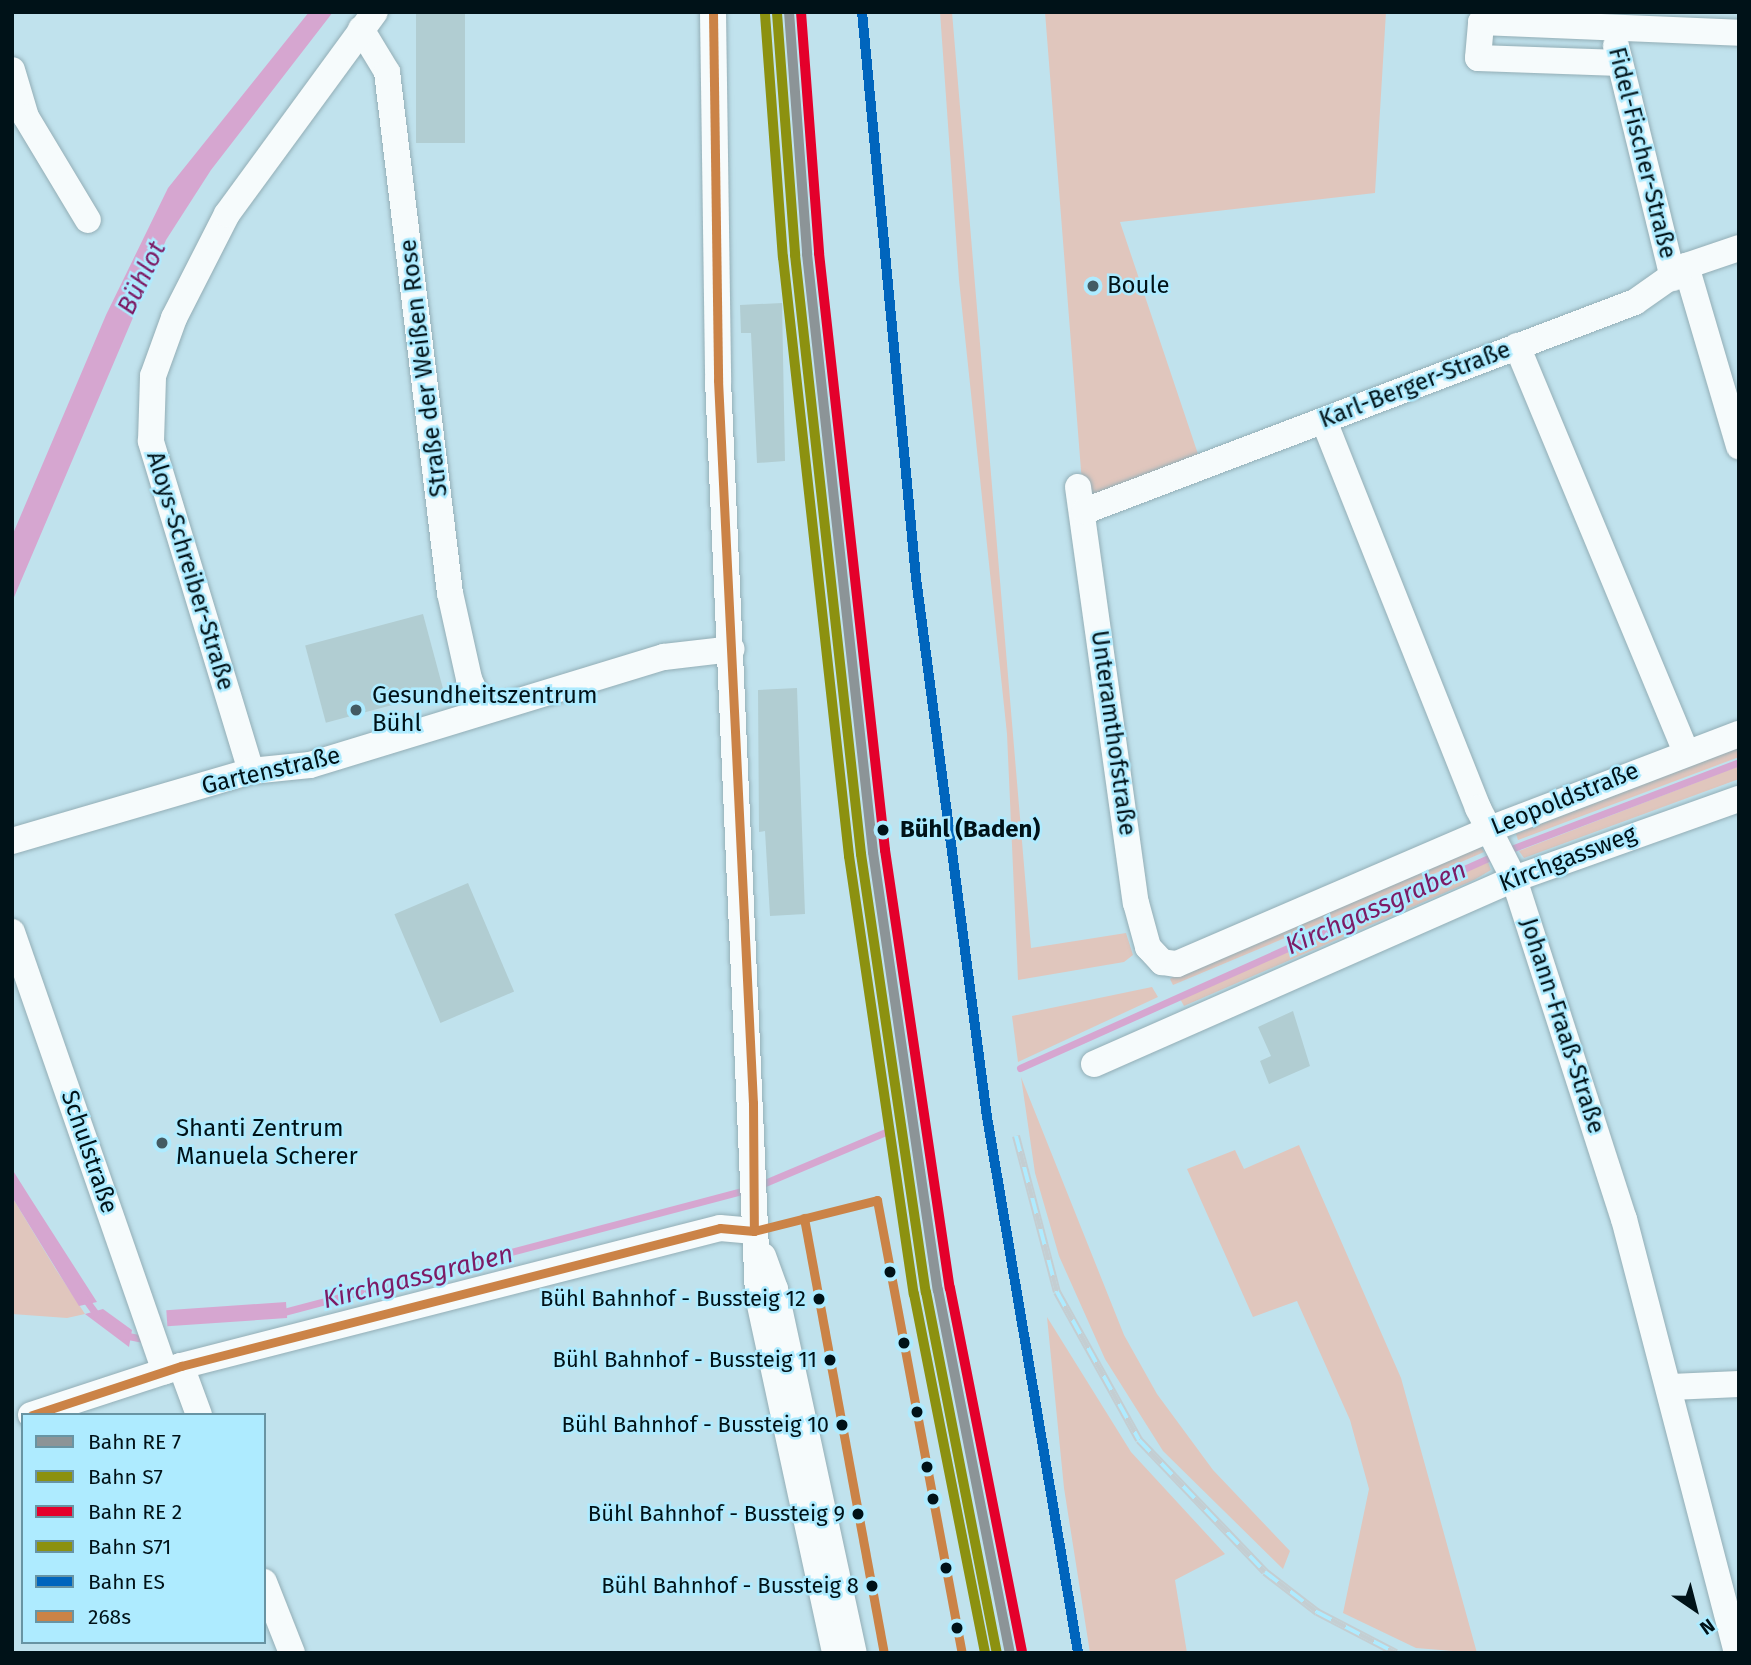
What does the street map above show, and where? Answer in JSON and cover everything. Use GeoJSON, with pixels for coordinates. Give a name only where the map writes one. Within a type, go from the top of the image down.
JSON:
{"type":"FeatureCollection","features":[{"type":"Feature","properties":{"kind":"street"},"geometry":{"type":"LineString","coordinates":[[713,12],[718,380],[732,649],[758,1296],[835,1653]]}},
{"type":"Feature","properties":{"kind":"street","name":"Straße der Weißen Rose"},"geometry":{"type":"LineString","coordinates":[[368,21],[387,72],[450,593],[469,679],[483,710]]}},
{"type":"Feature","properties":{"kind":"street","name":"Aloys-Schreiber-Straße"},"geometry":{"type":"LineString","coordinates":[[251,771],[151,441],[153,376],[174,318],[227,214],[368,21]]}},
{"type":"Feature","properties":{"kind":"street"},"geometry":{"type":"LineString","coordinates":[[1620,63],[1478,58],[1481,22],[1739,33]]}},
{"type":"Feature","properties":{"kind":"street","name":"Fidel-Fischer-Straße"},"geometry":{"type":"LineString","coordinates":[[1611,28],[1680,272],[1739,446]]}},
{"type":"Feature","properties":{"kind":"street"},"geometry":{"type":"LineString","coordinates":[[12,70],[26,117],[88,220]]}},
{"type":"Feature","properties":{"kind":"street","name":"Karl-Berger-Straße"},"geometry":{"type":"LineString","coordinates":[[1078,500],[1324,421],[1636,302],[1680,272],[1739,248]]}},
{"type":"Feature","properties":{"kind":"street"},"geometry":{"type":"LineString","coordinates":[[1517,346],[1686,752]]}},
{"type":"Feature","properties":{"kind":"street","name":"Johann-Fraaß-Straße"},"geometry":{"type":"LineString","coordinates":[[1324,421],[1511,872],[1624,1219],[1671,1387],[1737,1653]]}},
{"type":"Feature","properties":{"kind":"street","name":"Unteramthofstraße"},"geometry":{"type":"LineString","coordinates":[[1078,500],[1133,891],[1148,947],[1162,961]]}},
{"type":"Feature","properties":{"kind":"street","name":"Gartenstraße"},"geometry":{"type":"LineString","coordinates":[[12,841],[251,771],[310,765],[483,710],[664,657],[732,649]]}},
{"type":"Feature","properties":{"kind":"street","name":"Leopoldstraße"},"geometry":{"type":"LineString","coordinates":[[1162,961],[1177,964],[1686,752],[1739,734]]}},
{"type":"Feature","properties":{"kind":"street","name":"Kirchgassweg"},"geometry":{"type":"LineString","coordinates":[[1094,1064],[1511,872],[1739,799]]}},
{"type":"Feature","properties":{"kind":"street","name":"Schulstraße"},"geometry":{"type":"LineString","coordinates":[[12,932],[165,1355],[198,1413]]}},
{"type":"Feature","properties":{"kind":"street"},"geometry":{"type":"LineString","coordinates":[[35,1413],[165,1355],[720,1228],[754,1231]]}},
{"type":"Feature","properties":{"kind":"street"},"geometry":{"type":"LineString","coordinates":[[754,1231],[775,1289],[854,1653]]}},
{"type":"Feature","properties":{"kind":"street"},"geometry":{"type":"LineString","coordinates":[[1671,1387],[1739,1384]]}},
{"type":"Feature","properties":{"kind":"street"},"geometry":{"type":"LineString","coordinates":[[266,1588],[292,1653]]}},
{"type":"Feature","properties":{"kind":"shaded area"},"geometry":{"type":"Polygon","coordinates":[[[940,12],[952,12],[1031,948],[1126,933],[1133,955],[1124,962],[1018,980],[1007,734],[959,280],[940,12]]]}},
{"type":"Feature","properties":{"kind":"shaded area"},"geometry":{"type":"Polygon","coordinates":[[[1045,12],[1386,12],[1375,193],[1120,222],[1200,460],[1093,495],[1082,483],[1045,12]]]}},
{"type":"Feature","properties":{"kind":"shaded area"},"geometry":{"type":"Polygon","coordinates":[[[1739,746],[1739,757],[1518,840],[1516,834],[1739,746]]]}},
{"type":"Feature","properties":{"kind":"shaded area"},"geometry":{"type":"Polygon","coordinates":[[[1739,766],[1739,779],[1524,858],[1519,851],[1739,766]]]}},
{"type":"Feature","properties":{"kind":"shaded area"},"geometry":{"type":"Polygon","coordinates":[[[1480,845],[1484,852],[1316,925],[1173,985],[1170,979],[1185,968],[1480,845]]]}},
{"type":"Feature","properties":{"kind":"shaded area"},"geometry":{"type":"Polygon","coordinates":[[[1488,862],[1491,870],[1474,880],[1184,1006],[1179,997],[1488,862]]]}},
{"type":"Feature","properties":{"kind":"shaded area"},"geometry":{"type":"Polygon","coordinates":[[[1152,987],[1158,997],[1018,1062],[1012,1016],[1152,987]]]}},
{"type":"Feature","properties":{"kind":"shaded area"},"geometry":{"type":"Polygon","coordinates":[[[1021,1077],[1124,1335],[1157,1394],[1213,1470],[1290,1551],[1283,1569],[1163,1451],[1105,1359],[1059,1256],[1035,1173],[1021,1077]]]}},
{"type":"Feature","properties":{"kind":"shaded area"},"geometry":{"type":"Polygon","coordinates":[[[1299,1145],[1401,1378],[1477,1653],[1416,1648],[1343,1613],[1369,1489],[1350,1420],[1297,1301],[1253,1317],[1187,1169],[1235,1150],[1244,1169],[1299,1145]]]}},
{"type":"Feature","properties":{"kind":"shaded area"},"geometry":{"type":"Polygon","coordinates":[[[12,1197],[85,1314],[67,1318],[12,1314],[12,1197]]]}},
{"type":"Feature","properties":{"kind":"shaded area"},"geometry":{"type":"Polygon","coordinates":[[[1047,1317],[1131,1452],[1225,1554],[1175,1580],[1187,1653],[1090,1653],[1064,1488],[1047,1317]]]}},
{"type":"Feature","properties":{"kind":"water","name":"Bühlot"},"geometry":{"type":"Polygon","coordinates":[[[309,12],[333,12],[211,170],[166,240],[12,602],[12,536],[106,315],[168,188],[309,12]]]}},
{"type":"Feature","properties":{"kind":"water"},"geometry":{"type":"Polygon","coordinates":[[[12,1169],[97,1302],[79,1306],[12,1197],[12,1169]]]}},
{"type":"Feature","properties":{"kind":"water"},"geometry":{"type":"Polygon","coordinates":[[[286,1302],[287,1318],[167,1326],[166,1310],[286,1302]]]}},
{"type":"Feature","properties":{"kind":"water"},"geometry":{"type":"Polygon","coordinates":[[[103,1309],[132,1330],[129,1347],[85,1314],[103,1309]]]}},
{"type":"Feature","properties":{"kind":"building"},"geometry":{"type":"Polygon","coordinates":[[[416,12],[465,12],[465,143],[416,143],[416,12]]]}},
{"type":"Feature","properties":{"kind":"building"},"geometry":{"type":"Polygon","coordinates":[[[782,303],[785,461],[757,463],[751,333],[741,333],[740,305],[782,303]]]}},
{"type":"Feature","properties":{"kind":"building","name":"Gesundheitszentrum Bühl"},"geometry":{"type":"Polygon","coordinates":[[[423,614],[444,691],[326,723],[305,646],[423,614]]]}},
{"type":"Feature","properties":{"kind":"building"},"geometry":{"type":"Polygon","coordinates":[[[797,688],[805,914],[770,916],[765,831],[759,832],[758,690],[797,688]]]}},
{"type":"Feature","properties":{"kind":"building"},"geometry":{"type":"Polygon","coordinates":[[[468,883],[514,992],[440,1023],[394,914],[468,883]]]}},
{"type":"Feature","properties":{"kind":"building"},"geometry":{"type":"Polygon","coordinates":[[[1293,1011],[1310,1066],[1269,1084],[1260,1061],[1271,1056],[1258,1027],[1293,1011]]]}},
{"type":"Feature","properties":{"kind":"waterway","name":"Kirchgassgraben"},"geometry":{"type":"LineString","coordinates":[[1506,851],[1739,762]]}},
{"type":"Feature","properties":{"kind":"waterway","name":"Kirchgassgraben"},"geometry":{"type":"LineString","coordinates":[[1020,1068],[1495,855]]}},
{"type":"Feature","properties":{"kind":"waterway","name":"Kirchgassgraben"},"geometry":{"type":"LineString","coordinates":[[760,1185],[888,1131]]}},
{"type":"Feature","properties":{"kind":"waterway","name":"Kirchgassgraben"},"geometry":{"type":"LineString","coordinates":[[280,1313],[749,1189]]}},
{"type":"Feature","properties":{"kind":"waterway","name":"Kirchgassgraben"},"geometry":{"type":"LineString","coordinates":[[83,1296],[99,1318]]}},
{"type":"Feature","properties":{"kind":"waterway","name":"Kirchgassgraben"},"geometry":{"type":"LineString","coordinates":[[123,1335],[149,1340]]}},
{"type":"Feature","properties":{"kind":"railway"},"geometry":{"type":"LineString","coordinates":[[1016,1136],[1057,1292],[1139,1440],[1265,1572],[1317,1612],[1396,1653]]}},
{"type":"Feature","properties":{"kind":"transit line","name":"268s"},"geometry":{"type":"LineString","coordinates":[[713,12],[718,380],[753,1103],[754,1231]]}},
{"type":"Feature","properties":{"kind":"transit line"},"geometry":{"type":"LineString","coordinates":[[789,12],[807,254],[873,852],[938,1290],[1010,1653]]}},
{"type":"Feature","properties":{"kind":"transit line"},"geometry":{"type":"LineString","coordinates":[[801,12],[819,253],[885,850],[950,1288],[1022,1651]]}},
{"type":"Feature","properties":{"kind":"transit line","name":"268s"},"geometry":{"type":"LineString","coordinates":[[38,1413],[181,1366],[720,1228],[754,1231],[877,1200],[962,1653]]}},
{"type":"Feature","properties":{"kind":"transit line","name":"268s"},"geometry":{"type":"LineString","coordinates":[[804,1218],[884,1653]]}},
{"type":"Feature","properties":{"kind":"rail line","name":"ES"},"geometry":{"type":"LineString","coordinates":[[862,12],[916,578],[987,1117],[1078,1653]]}},
{"type":"Feature","properties":{"kind":"rail line","name":"S7"},"geometry":{"type":"LineString","coordinates":[[777,13],[795,255],[861,854],[926,1292],[997,1653]]}},
{"type":"Feature","properties":{"kind":"rail line","name":"S71"},"geometry":{"type":"LineString","coordinates":[[765,14],[783,257],[849,856],[914,1294],[985,1653]]}},
{"type":"Feature","properties":{"kind":"place","name":"Boule"},"geometry":{"type":"Point","coordinates":[1093,286]}},
{"type":"Feature","properties":{"kind":"place","name":"Gesundheitszentrum Bühl"},"geometry":{"type":"Point","coordinates":[356,710]}},
{"type":"Feature","properties":{"kind":"place","name":"Bühl (Baden)"},"geometry":{"type":"Point","coordinates":[883,830]}},
{"type":"Feature","properties":{"kind":"place","name":"Shanti Zentrum Manuela Scherer"},"geometry":{"type":"Point","coordinates":[162,1143]}},
{"type":"Feature","properties":{"kind":"place","name":"Bühl Bahnhof - Bussteig 12"},"geometry":{"type":"Point","coordinates":[819,1299]}},
{"type":"Feature","properties":{"kind":"place","name":"Bühl Bahnhof - Bussteig 11"},"geometry":{"type":"Point","coordinates":[830,1360]}},
{"type":"Feature","properties":{"kind":"place","name":"Bühl Bahnhof - Bussteig 10"},"geometry":{"type":"Point","coordinates":[842,1425]}},
{"type":"Feature","properties":{"kind":"place","name":"Bühl Bahnhof - Bussteig 9"},"geometry":{"type":"Point","coordinates":[858,1514]}},
{"type":"Feature","properties":{"kind":"place","name":"Bühl Bahnhof - Bussteig 8"},"geometry":{"type":"Point","coordinates":[872,1586]}}]}
